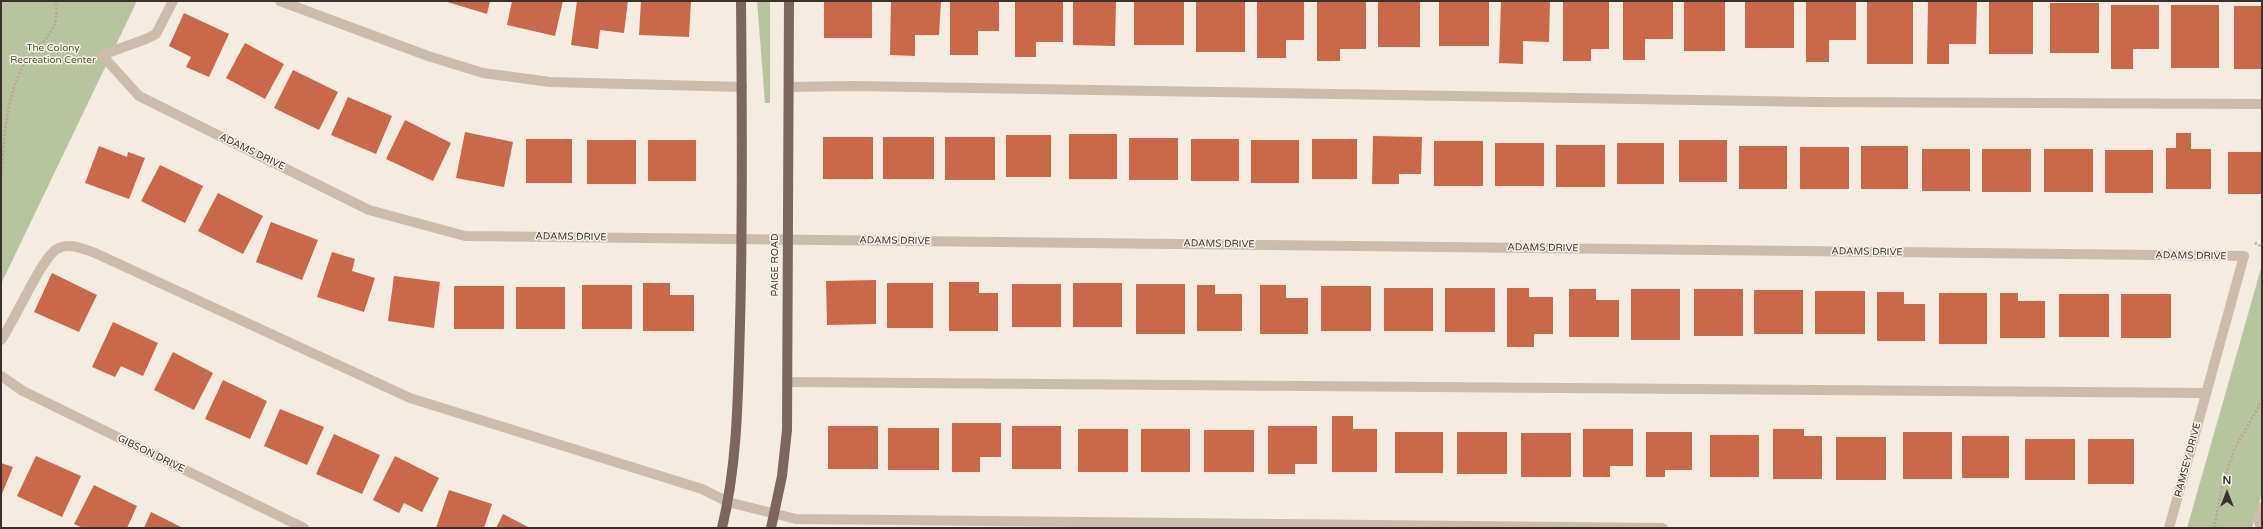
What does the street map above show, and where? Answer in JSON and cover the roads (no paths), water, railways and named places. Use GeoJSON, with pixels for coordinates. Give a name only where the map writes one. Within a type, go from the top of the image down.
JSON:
{"type":"FeatureCollection","features":[{"type":"Feature","properties":{"kind":"main road"},"geometry":{"type":"LineString","coordinates":[[722,528],[728,502],[738,412],[742,240],[741,1]]}},
{"type":"Feature","properties":{"kind":"main road","name":"PAIGE ROAD"},"geometry":{"type":"LineString","coordinates":[[771,528],[782,476],[787,430],[789,1]]}},
{"type":"Feature","properties":{"kind":"street","name":"ADAMS DRIVE"},"geometry":{"type":"LineString","coordinates":[[173,1],[156,34],[146,39],[102,54],[139,96],[369,210],[465,236],[2244,256],[2206,393]]}},
{"type":"Feature","properties":{"kind":"street"},"geometry":{"type":"LineString","coordinates":[[280,1],[428,56],[482,73],[550,82],[742,87]]}},
{"type":"Feature","properties":{"kind":"street"},"geometry":{"type":"LineString","coordinates":[[789,88],[870,87],[1831,102],[2262,104]]}},
{"type":"Feature","properties":{"kind":"street"},"geometry":{"type":"LineString","coordinates":[[1,340],[46,261],[57,249],[74,246],[95,253],[410,398],[702,489],[728,502],[774,515],[796,519],[898,524],[1663,528]]}},
{"type":"Feature","properties":{"kind":"street","name":"GIBSON DRIVE"},"geometry":{"type":"LineString","coordinates":[[1,376],[23,391],[304,528]]}},
{"type":"Feature","properties":{"kind":"street"},"geometry":{"type":"LineString","coordinates":[[788,382],[2206,393]]}},
{"type":"Feature","properties":{"kind":"street","name":"RAMSEY DRIVE"},"geometry":{"type":"LineString","coordinates":[[2169,528],[2206,393]]}},
{"type":"Feature","properties":{"kind":"street"},"geometry":{"type":"LineString","coordinates":[[2261,528],[2258,519],[2262,507]]}},
{"type":"Feature","properties":{"kind":"park label","name":"The Colony Recreation Center"},"geometry":{"type":"Point","coordinates":[53,54]}}]}
